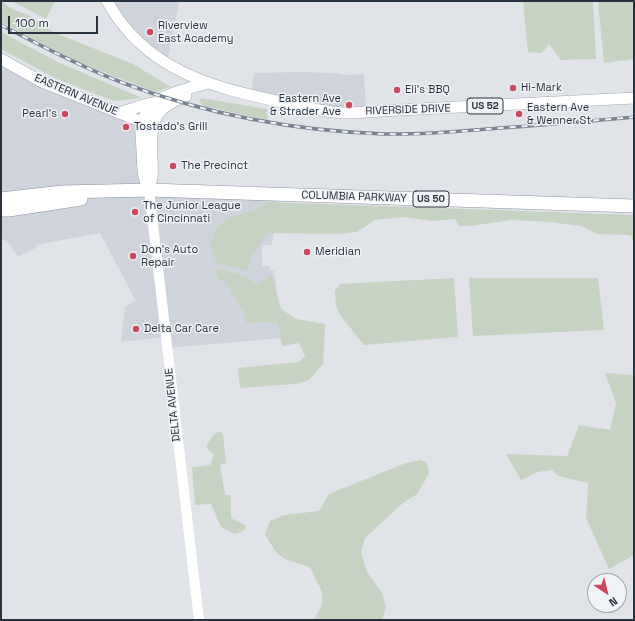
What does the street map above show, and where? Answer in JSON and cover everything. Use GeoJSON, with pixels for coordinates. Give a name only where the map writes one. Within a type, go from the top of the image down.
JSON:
{"type":"FeatureCollection","features":[{"type":"Feature","properties":{"kind":"highway","name":"COLUMBIA PARKWAY"},"geometry":{"type":"LineString","coordinates":[[1,199],[72,192],[149,190],[634,206]]}},
{"type":"Feature","properties":{"kind":"highway","name":"COLUMBIA PARKWAY"},"geometry":{"type":"LineString","coordinates":[[1,210],[86,198],[122,191]]}},
{"type":"Feature","properties":{"kind":"highway"},"geometry":{"type":"LineString","coordinates":[[16,208],[19,205],[48,201],[72,192]]}},
{"type":"Feature","properties":{"kind":"main road","name":"US 52"},"geometry":{"type":"LineString","coordinates":[[107,1],[123,27],[143,46],[188,76],[209,83]]}},
{"type":"Feature","properties":{"kind":"main road","name":"EASTERN AVENUE"},"geometry":{"type":"LineString","coordinates":[[1,59],[42,82],[119,113],[149,123]]}},
{"type":"Feature","properties":{"kind":"main road","name":"RIVERSIDE DRIVE"},"geometry":{"type":"LineString","coordinates":[[209,83],[251,96],[343,113],[634,98]]}},
{"type":"Feature","properties":{"kind":"main road"},"geometry":{"type":"LineString","coordinates":[[119,113],[146,104],[154,103],[169,95],[209,83]]}},
{"type":"Feature","properties":{"kind":"main road"},"geometry":{"type":"LineString","coordinates":[[149,123],[167,105],[180,98],[193,94],[209,83]]}},
{"type":"Feature","properties":{"kind":"main road","name":"DELTA AVENUE"},"geometry":{"type":"LineString","coordinates":[[154,103],[150,108],[149,123],[152,178],[149,190],[199,620]]}},
{"type":"Feature","properties":{"kind":"shaded area","name":"Riverview East Academy"},"geometry":{"type":"Polygon","coordinates":[[[107,1],[179,1],[167,63],[154,55],[107,1]]]}},
{"type":"Feature","properties":{"kind":"shaded area"},"geometry":{"type":"Polygon","coordinates":[[[1,59],[148,122],[149,191],[279,194],[272,245],[262,245],[262,266],[270,266],[270,270],[274,271],[283,338],[167,348],[166,337],[121,342],[125,307],[136,301],[100,233],[36,245],[37,247],[18,257],[8,242],[1,238],[1,59]]]}},
{"type":"Feature","properties":{"kind":"shaded area"},"geometry":{"type":"Polygon","coordinates":[[[254,73],[335,73],[344,75],[364,74],[366,112],[251,96],[254,73]]]}},
{"type":"Feature","properties":{"kind":"green space"},"geometry":{"type":"Polygon","coordinates":[[[1,1],[12,9],[30,16],[55,33],[133,64],[171,87],[156,92],[82,64],[1,22],[1,1]]]}},
{"type":"Feature","properties":{"kind":"green space"},"geometry":{"type":"Polygon","coordinates":[[[12,1],[55,1],[46,19],[12,1]]]}},
{"type":"Feature","properties":{"kind":"green space"},"geometry":{"type":"Polygon","coordinates":[[[523,1],[593,1],[596,59],[561,60],[549,44],[542,53],[528,52],[523,1]]]}},
{"type":"Feature","properties":{"kind":"green space"},"geometry":{"type":"Polygon","coordinates":[[[598,1],[634,1],[634,59],[604,63],[598,1]]]}},
{"type":"Feature","properties":{"kind":"green space"},"geometry":{"type":"Polygon","coordinates":[[[1,32],[60,63],[142,98],[114,101],[57,79],[1,49],[1,32]]]}},
{"type":"Feature","properties":{"kind":"green space"},"geometry":{"type":"Polygon","coordinates":[[[202,98],[267,109],[268,120],[203,106],[199,100],[202,98]]]}},
{"type":"Feature","properties":{"kind":"green space"},"geometry":{"type":"Polygon","coordinates":[[[266,202],[634,215],[634,243],[631,235],[597,234],[581,226],[549,222],[511,220],[470,226],[459,226],[455,219],[433,221],[403,217],[375,220],[357,232],[338,234],[268,233],[252,255],[248,270],[217,264],[210,247],[218,226],[230,217],[257,210],[266,202]]]}},
{"type":"Feature","properties":{"kind":"green space"},"geometry":{"type":"Polygon","coordinates":[[[217,268],[248,277],[256,285],[272,276],[281,309],[296,319],[325,324],[323,364],[309,380],[295,384],[240,388],[238,368],[299,362],[305,356],[299,343],[282,346],[278,322],[246,323],[243,311],[232,294],[227,282],[219,280],[216,274],[217,268]]]}},
{"type":"Feature","properties":{"kind":"green space"},"geometry":{"type":"Polygon","coordinates":[[[454,278],[458,337],[364,345],[340,315],[336,305],[335,291],[340,284],[454,278]]]}},
{"type":"Feature","properties":{"kind":"green space"},"geometry":{"type":"Polygon","coordinates":[[[469,278],[598,278],[604,330],[473,336],[469,278]]]}},
{"type":"Feature","properties":{"kind":"green space"},"geometry":{"type":"Polygon","coordinates":[[[605,373],[634,375],[634,555],[609,569],[586,518],[588,483],[558,476],[552,470],[537,472],[521,480],[506,454],[567,456],[579,425],[610,430],[616,403],[605,373]]]}},
{"type":"Feature","properties":{"kind":"green space"},"geometry":{"type":"Polygon","coordinates":[[[220,431],[223,434],[226,463],[220,465],[225,495],[230,495],[231,497],[231,518],[245,525],[245,530],[235,534],[221,527],[211,504],[195,505],[192,467],[210,465],[214,455],[206,447],[213,436],[220,431]]]}},
{"type":"Feature","properties":{"kind":"green space"},"geometry":{"type":"Polygon","coordinates":[[[421,460],[427,463],[429,474],[417,494],[403,503],[365,538],[361,552],[367,572],[382,593],[386,607],[382,620],[314,620],[322,605],[322,592],[310,567],[287,560],[278,554],[274,549],[265,534],[270,521],[284,515],[319,511],[329,494],[406,463],[421,460]]]}},
{"type":"Feature","properties":{"kind":"railway"},"geometry":{"type":"LineString","coordinates":[[1,25],[78,64],[110,78],[157,95],[221,113],[286,125],[352,132],[414,134],[634,117]]}},
{"type":"Feature","properties":{"kind":"place","name":"Riverview East Academy"},"geometry":{"type":"Point","coordinates":[150,32]}},
{"type":"Feature","properties":{"kind":"place","name":"Hi-Mark"},"geometry":{"type":"Point","coordinates":[513,88]}},
{"type":"Feature","properties":{"kind":"place","name":"Eli’s BBQ"},"geometry":{"type":"Point","coordinates":[397,90]}},
{"type":"Feature","properties":{"kind":"place","name":"Eastern Ave & Strader Ave"},"geometry":{"type":"Point","coordinates":[349,105]}},
{"type":"Feature","properties":{"kind":"place","name":"Pearl’s"},"geometry":{"type":"Point","coordinates":[65,114]}},
{"type":"Feature","properties":{"kind":"place","name":"Eastern Ave & Wenner St"},"geometry":{"type":"Point","coordinates":[519,114]}},
{"type":"Feature","properties":{"kind":"place","name":"Tostado’s Grill"},"geometry":{"type":"Point","coordinates":[126,127]}},
{"type":"Feature","properties":{"kind":"place","name":"The Precinct"},"geometry":{"type":"Point","coordinates":[173,166]}},
{"type":"Feature","properties":{"kind":"place","name":"The Junior League of Cincinnati"},"geometry":{"type":"Point","coordinates":[135,212]}},
{"type":"Feature","properties":{"kind":"place","name":"Meridian"},"geometry":{"type":"Point","coordinates":[307,252]}},
{"type":"Feature","properties":{"kind":"place","name":"Don's Auto Repair"},"geometry":{"type":"Point","coordinates":[133,256]}},
{"type":"Feature","properties":{"kind":"place","name":"Delta Car Care"},"geometry":{"type":"Point","coordinates":[136,329]}}]}
